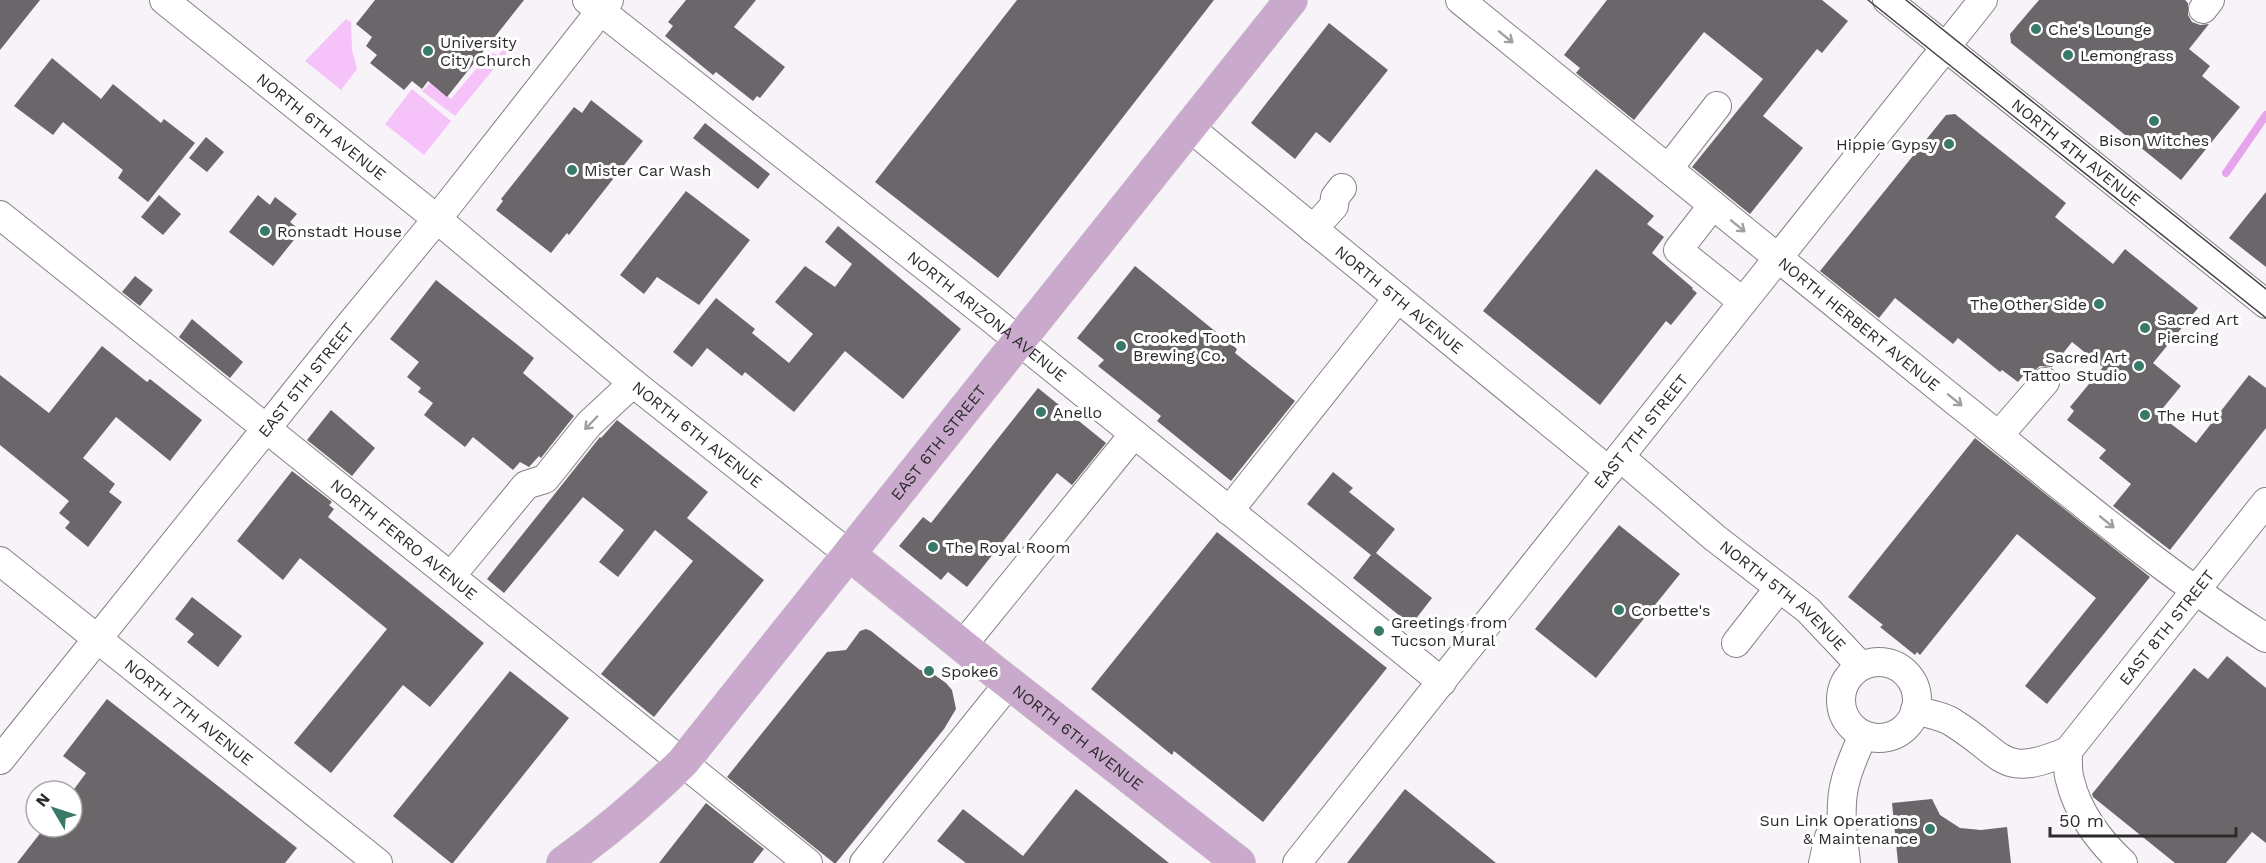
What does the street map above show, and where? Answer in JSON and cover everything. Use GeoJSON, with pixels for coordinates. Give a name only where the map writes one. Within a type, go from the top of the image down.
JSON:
{"type":"FeatureCollection","features":[{"type":"Feature","properties":{"kind":"main road","name":"EAST 6TH STREET"},"geometry":{"type":"LineString","coordinates":[[563,863],[607,832],[683,762],[1291,0]]}},
{"type":"Feature","properties":{"kind":"main road","name":"NORTH 6TH AVENUE"},"geometry":{"type":"LineString","coordinates":[[850,555],[962,646],[1239,863]]}},
{"type":"Feature","properties":{"kind":"street","name":"NORTH 6TH AVENUE"},"geometry":{"type":"LineString","coordinates":[[164,0],[437,219],[633,383],[850,555]]}},
{"type":"Feature","properties":{"kind":"street","name":"NORTH HERBERT AVENUE"},"geometry":{"type":"LineString","coordinates":[[1460,0],[1778,258],[2196,591],[2266,638]]}},
{"type":"Feature","properties":{"kind":"street","name":"NORTH 4TH AVENUE"},"geometry":{"type":"LineString","coordinates":[[1887,0],[2266,304]]}},
{"type":"Feature","properties":{"kind":"street","name":"EAST 7TH STREET"},"geometry":{"type":"LineString","coordinates":[[1297,863],[1983,0]]}},
{"type":"Feature","properties":{"kind":"street","name":"EAST 5TH STREET"},"geometry":{"type":"LineString","coordinates":[[0,760],[437,219],[599,4]]}},
{"type":"Feature","properties":{"kind":"street","name":"NORTH ARIZONA AVENUE"},"geometry":{"type":"LineString","coordinates":[[599,4],[1442,682]]}},
{"type":"Feature","properties":{"kind":"street"},"geometry":{"type":"LineString","coordinates":[[1668,169],[1717,106]]}},
{"type":"Feature","properties":{"kind":"street","name":"NORTH 5TH AVENUE"},"geometry":{"type":"LineString","coordinates":[[1189,127],[1398,298],[1808,610],[1861,666]]}},
{"type":"Feature","properties":{"kind":"street"},"geometry":{"type":"LineString","coordinates":[[1313,229],[1342,197]]}},
{"type":"Feature","properties":{"kind":"street"},"geometry":{"type":"LineString","coordinates":[[1713,205],[1678,250],[1743,302]]}},
{"type":"Feature","properties":{"kind":"street","name":"NORTH FERRO AVENUE"},"geometry":{"type":"LineString","coordinates":[[0,215],[808,863]]}},
{"type":"Feature","properties":{"kind":"street"},"geometry":{"type":"LineString","coordinates":[[1229,511],[1398,298]]}},
{"type":"Feature","properties":{"kind":"street"},"geometry":{"type":"LineString","coordinates":[[1999,435],[2045,382]]}},
{"type":"Feature","properties":{"kind":"street"},"geometry":{"type":"LineString","coordinates":[[451,576],[526,485],[545,479],[589,424],[633,383]]}},
{"type":"Feature","properties":{"kind":"street"},"geometry":{"type":"LineString","coordinates":[[962,646],[1134,434]]}},
{"type":"Feature","properties":{"kind":"street","name":"EAST 8TH STREET"},"geometry":{"type":"LineString","coordinates":[[2068,751],[2266,502]]}},
{"type":"Feature","properties":{"kind":"street","name":"NORTH 7TH AVENUE"},"geometry":{"type":"LineString","coordinates":[[0,561],[378,863]]}},
{"type":"Feature","properties":{"kind":"street"},"geometry":{"type":"LineString","coordinates":[[1736,643],[1779,588]]}},
{"type":"Feature","properties":{"kind":"street"},"geometry":{"type":"LineString","coordinates":[[1885,662],[1902,670],[1914,685],[1917,698],[1915,710],[1909,722],[1900,731],[1882,737],[1863,735],[1845,719],[1841,708],[1844,684],[1861,666],[1885,662]]}},
{"type":"Feature","properties":{"kind":"street"},"geometry":{"type":"LineString","coordinates":[[864,863],[1009,683]]}},
{"type":"Feature","properties":{"kind":"street"},"geometry":{"type":"LineString","coordinates":[[1915,710],[1953,722],[2010,763],[2025,764],[2044,761],[2068,751],[2069,779],[2081,808],[2094,831],[2111,853],[2123,863]]}},
{"type":"Feature","properties":{"kind":"street"},"geometry":{"type":"LineString","coordinates":[[1846,863],[1841,805],[1845,779],[1863,735]]}},
{"type":"Feature","properties":{"kind":"street"},"geometry":{"type":"LineString","coordinates":[[1823,863],[1829,837],[1842,823]]}},
{"type":"Feature","properties":{"kind":"shaded area"},"geometry":{"type":"Polygon","coordinates":[[[346,19],[351,22],[352,50],[357,69],[341,90],[305,61],[346,19]]]}},
{"type":"Feature","properties":{"kind":"shaded area"},"geometry":{"type":"Polygon","coordinates":[[[511,41],[514,44],[455,116],[422,91],[430,83],[451,99],[490,52],[498,55],[511,41]]]}},
{"type":"Feature","properties":{"kind":"shaded area"},"geometry":{"type":"Polygon","coordinates":[[[412,89],[451,121],[424,155],[385,124],[412,89]]]}},
{"type":"Feature","properties":{"kind":"building"},"geometry":{"type":"Polygon","coordinates":[[[0,0],[40,0],[0,50],[0,0]]]}},
{"type":"Feature","properties":{"kind":"building","name":"University City Church"},"geometry":{"type":"Polygon","coordinates":[[[375,0],[524,0],[447,97],[428,81],[422,89],[412,81],[404,90],[370,63],[377,55],[366,46],[372,37],[356,24],[375,0]]]}},
{"type":"Feature","properties":{"kind":"building"},"geometry":{"type":"Polygon","coordinates":[[[686,0],[756,0],[734,27],[785,67],[760,98],[757,96],[753,101],[716,72],[713,75],[665,36],[673,26],[668,22],[686,0]]]}},
{"type":"Feature","properties":{"kind":"building"},"geometry":{"type":"Polygon","coordinates":[[[1017,0],[1214,0],[998,278],[875,182],[1017,0]]]}},
{"type":"Feature","properties":{"kind":"building"},"geometry":{"type":"Polygon","coordinates":[[[1607,0],[1822,0],[1848,21],[1822,53],[1817,49],[1763,116],[1803,148],[1750,214],[1692,167],[1763,79],[1704,32],[1634,120],[1576,73],[1580,68],[1564,55],[1607,0]]]}},
{"type":"Feature","properties":{"kind":"building"},"geometry":{"type":"Polygon","coordinates":[[[2039,0],[2185,0],[2188,3],[2188,15],[2192,22],[2200,25],[2209,24],[2189,49],[2210,66],[2202,76],[2240,107],[2181,180],[2011,43],[2010,34],[2039,0]]]}},
{"type":"Feature","properties":{"kind":"building"},"geometry":{"type":"Polygon","coordinates":[[[1329,23],[1388,70],[1330,143],[1316,132],[1295,159],[1251,123],[1329,23]]]}},
{"type":"Feature","properties":{"kind":"building"},"geometry":{"type":"Polygon","coordinates":[[[52,58],[101,99],[113,84],[161,123],[164,119],[195,143],[148,202],[118,178],[123,170],[63,122],[53,135],[14,106],[52,58]]]}},
{"type":"Feature","properties":{"kind":"building","name":"Mister Car Wash"},"geometry":{"type":"Polygon","coordinates":[[[591,100],[643,141],[569,235],[567,233],[551,253],[496,210],[503,201],[501,199],[574,107],[582,113],[591,100]]]}},
{"type":"Feature","properties":{"kind":"building"},"geometry":{"type":"Polygon","coordinates":[[[1955,114],[2066,203],[2055,217],[2113,264],[2125,249],[2198,308],[2153,363],[2181,386],[2158,414],[2196,443],[2249,375],[2266,388],[2266,428],[2170,550],[2113,506],[2131,484],[2099,458],[2106,450],[2067,420],[2074,411],[2070,407],[2103,367],[2072,342],[2052,367],[2040,366],[2030,374],[2027,371],[2018,382],[2002,370],[2000,372],[1958,338],[1953,344],[1895,298],[1879,318],[1820,271],[1946,115],[1955,114]]]}},
{"type":"Feature","properties":{"kind":"building"},"geometry":{"type":"Polygon","coordinates":[[[705,123],[770,174],[758,189],[693,138],[705,123]]]}},
{"type":"Feature","properties":{"kind":"building"},"geometry":{"type":"Polygon","coordinates":[[[206,137],[224,152],[207,172],[189,158],[206,137]]]}},
{"type":"Feature","properties":{"kind":"building"},"geometry":{"type":"Polygon","coordinates":[[[1596,169],[1654,216],[1647,224],[1664,237],[1652,253],[1697,293],[1671,325],[1666,321],[1600,405],[1483,311],[1596,169]]]}},
{"type":"Feature","properties":{"kind":"building"},"geometry":{"type":"Polygon","coordinates":[[[686,191],[750,240],[699,305],[657,277],[644,294],[620,275],[686,191]]]}},
{"type":"Feature","properties":{"kind":"building"},"geometry":{"type":"Polygon","coordinates":[[[2266,192],[2266,267],[2229,238],[2266,192]]]}},
{"type":"Feature","properties":{"kind":"building"},"geometry":{"type":"Polygon","coordinates":[[[159,195],[181,214],[163,235],[141,217],[159,195]]]}},
{"type":"Feature","properties":{"kind":"building","name":"Ronstadt House"},"geometry":{"type":"Polygon","coordinates":[[[258,195],[270,205],[275,197],[297,214],[290,222],[301,231],[273,266],[229,232],[258,195]]]}},
{"type":"Feature","properties":{"kind":"building"},"geometry":{"type":"Polygon","coordinates":[[[838,226],[961,329],[903,399],[845,351],[794,412],[745,372],[742,376],[707,348],[692,367],[673,352],[716,298],[755,329],[752,333],[789,363],[813,334],[775,302],[805,266],[835,287],[852,264],[825,242],[838,226]]]}},
{"type":"Feature","properties":{"kind":"building"},"geometry":{"type":"Polygon","coordinates":[[[1135,266],[1237,349],[1235,353],[1295,401],[1231,481],[1157,421],[1161,416],[1098,366],[1104,360],[1077,338],[1135,266]]]}},
{"type":"Feature","properties":{"kind":"building"},"geometry":{"type":"Polygon","coordinates":[[[135,276],[153,290],[140,306],[122,292],[135,276]]]}},
{"type":"Feature","properties":{"kind":"building"},"geometry":{"type":"Polygon","coordinates":[[[436,280],[534,358],[523,373],[574,416],[541,458],[539,456],[529,467],[520,462],[513,470],[473,437],[465,447],[424,415],[433,403],[418,392],[421,388],[407,377],[419,362],[390,339],[436,280]]]}},
{"type":"Feature","properties":{"kind":"building"},"geometry":{"type":"Polygon","coordinates":[[[192,319],[243,362],[230,378],[179,337],[192,319]]]}},
{"type":"Feature","properties":{"kind":"building"},"geometry":{"type":"Polygon","coordinates":[[[102,346],[147,382],[150,379],[202,420],[170,461],[116,417],[83,458],[115,484],[109,492],[122,502],[88,547],[65,528],[70,522],[59,513],[69,501],[0,445],[0,375],[49,413],[102,346]]]}},
{"type":"Feature","properties":{"kind":"building"},"geometry":{"type":"Polygon","coordinates":[[[1038,388],[1106,443],[1072,485],[1057,473],[967,587],[948,572],[941,580],[899,546],[923,517],[931,523],[1038,388]]]}},
{"type":"Feature","properties":{"kind":"building"},"geometry":{"type":"Polygon","coordinates":[[[331,410],[375,448],[352,476],[307,440],[331,410]]]}},
{"type":"Feature","properties":{"kind":"building"},"geometry":{"type":"Polygon","coordinates":[[[617,420],[708,492],[687,518],[764,580],[654,717],[601,674],[693,561],[655,530],[618,577],[599,562],[624,530],[583,497],[504,593],[487,579],[600,437],[617,420]]]}},
{"type":"Feature","properties":{"kind":"building"},"geometry":{"type":"Polygon","coordinates":[[[1975,438],[2150,577],[2047,704],[2025,686],[2096,598],[2017,534],[1920,655],[1917,652],[1915,655],[1880,627],[1883,625],[1848,597],[1975,438]]]}},
{"type":"Feature","properties":{"kind":"building"},"geometry":{"type":"Polygon","coordinates":[[[292,471],[332,502],[329,505],[334,509],[328,517],[484,643],[430,707],[403,685],[331,773],[294,743],[387,629],[300,558],[283,580],[237,541],[292,471]]]}},
{"type":"Feature","properties":{"kind":"building"},"geometry":{"type":"Polygon","coordinates":[[[1333,472],[1353,488],[1349,492],[1395,529],[1376,553],[1432,598],[1411,625],[1353,578],[1371,555],[1307,504],[1333,472]]]}},
{"type":"Feature","properties":{"kind":"building"},"geometry":{"type":"Polygon","coordinates":[[[1619,525],[1680,574],[1596,678],[1535,629],[1619,525]]]}},
{"type":"Feature","properties":{"kind":"building"},"geometry":{"type":"Polygon","coordinates":[[[1217,532],[1387,668],[1263,822],[1174,751],[1172,755],[1091,689],[1217,532]]]}},
{"type":"Feature","properties":{"kind":"building"},"geometry":{"type":"Polygon","coordinates":[[[192,597],[242,636],[218,667],[187,642],[194,634],[175,619],[192,597]]]}},
{"type":"Feature","properties":{"kind":"building"},"geometry":{"type":"Polygon","coordinates":[[[866,629],[920,670],[929,671],[946,683],[952,690],[956,709],[944,729],[834,863],[727,777],[827,652],[846,650],[860,631],[866,629]]]}},
{"type":"Feature","properties":{"kind":"building"},"geometry":{"type":"Polygon","coordinates":[[[2227,656],[2266,688],[2266,843],[2252,832],[2226,863],[2175,863],[2092,794],[2194,668],[2208,679],[2227,656]]]}},
{"type":"Feature","properties":{"kind":"building"},"geometry":{"type":"Polygon","coordinates":[[[510,671],[569,718],[451,863],[393,816],[510,671]]]}},
{"type":"Feature","properties":{"kind":"building"},"geometry":{"type":"Polygon","coordinates":[[[107,699],[297,848],[285,863],[17,863],[36,839],[84,839],[84,779],[82,779],[86,773],[63,756],[107,699]]]}},
{"type":"Feature","properties":{"kind":"building"},"geometry":{"type":"Polygon","coordinates":[[[1076,789],[1169,863],[966,863],[937,841],[963,809],[1023,856],[1076,789]]]}},
{"type":"Feature","properties":{"kind":"building"},"geometry":{"type":"Polygon","coordinates":[[[1405,789],[1496,863],[1347,863],[1405,789]]]}},
{"type":"Feature","properties":{"kind":"building","name":"Sun Link Operations & Maintenance"},"geometry":{"type":"Polygon","coordinates":[[[1932,799],[1940,815],[1960,828],[1981,830],[2007,827],[2011,863],[1898,863],[1892,803],[1932,799]]]}},
{"type":"Feature","properties":{"kind":"building"},"geometry":{"type":"Polygon","coordinates":[[[706,803],[764,849],[753,863],[659,863],[706,803]]]}},
{"type":"Feature","properties":{"kind":"waterway"},"geometry":{"type":"LineString","coordinates":[[2226,173],[2266,115]]}},
{"type":"Feature","properties":{"kind":"tram line"},"geometry":{"type":"LineString","coordinates":[[1868,0],[2266,318]]}},
{"type":"Feature","properties":{"kind":"tram line"},"geometry":{"type":"LineString","coordinates":[[1906,0],[2266,289]]}},
{"type":"Feature","properties":{"kind":"place","name":"Che's Lounge"},"geometry":{"type":"Point","coordinates":[2036,29]}},
{"type":"Feature","properties":{"kind":"place","name":"University City Church"},"geometry":{"type":"Point","coordinates":[428,51]}},
{"type":"Feature","properties":{"kind":"place","name":"Lemongrass"},"geometry":{"type":"Point","coordinates":[2068,55]}},
{"type":"Feature","properties":{"kind":"place","name":"Bison Witches"},"geometry":{"type":"Point","coordinates":[2154,121]}},
{"type":"Feature","properties":{"kind":"place","name":"Hippie Gypsy"},"geometry":{"type":"Point","coordinates":[1949,144]}},
{"type":"Feature","properties":{"kind":"place","name":"Mister Car Wash"},"geometry":{"type":"Point","coordinates":[572,170]}},
{"type":"Feature","properties":{"kind":"place","name":"Ronstadt House"},"geometry":{"type":"Point","coordinates":[265,231]}},
{"type":"Feature","properties":{"kind":"place","name":"The Other Side"},"geometry":{"type":"Point","coordinates":[2099,304]}},
{"type":"Feature","properties":{"kind":"place","name":"Sacred Art Piercing"},"geometry":{"type":"Point","coordinates":[2145,328]}},
{"type":"Feature","properties":{"kind":"place","name":"Crooked Tooth Brewing Co."},"geometry":{"type":"Point","coordinates":[1121,346]}},
{"type":"Feature","properties":{"kind":"place","name":"Sacred Art Tattoo Studio"},"geometry":{"type":"Point","coordinates":[2139,366]}},
{"type":"Feature","properties":{"kind":"place","name":"Anello"},"geometry":{"type":"Point","coordinates":[1041,412]}},
{"type":"Feature","properties":{"kind":"place","name":"The Hut"},"geometry":{"type":"Point","coordinates":[2145,415]}},
{"type":"Feature","properties":{"kind":"place","name":"The Royal Room"},"geometry":{"type":"Point","coordinates":[933,547]}},
{"type":"Feature","properties":{"kind":"place","name":"Corbette's"},"geometry":{"type":"Point","coordinates":[1619,610]}},
{"type":"Feature","properties":{"kind":"place","name":"Greetings from Tucson Mural"},"geometry":{"type":"Point","coordinates":[1379,631]}},
{"type":"Feature","properties":{"kind":"place","name":"Spoke6"},"geometry":{"type":"Point","coordinates":[929,671]}},
{"type":"Feature","properties":{"kind":"place","name":"Sun Link Operations & Maintenance"},"geometry":{"type":"Point","coordinates":[1930,829]}}]}
